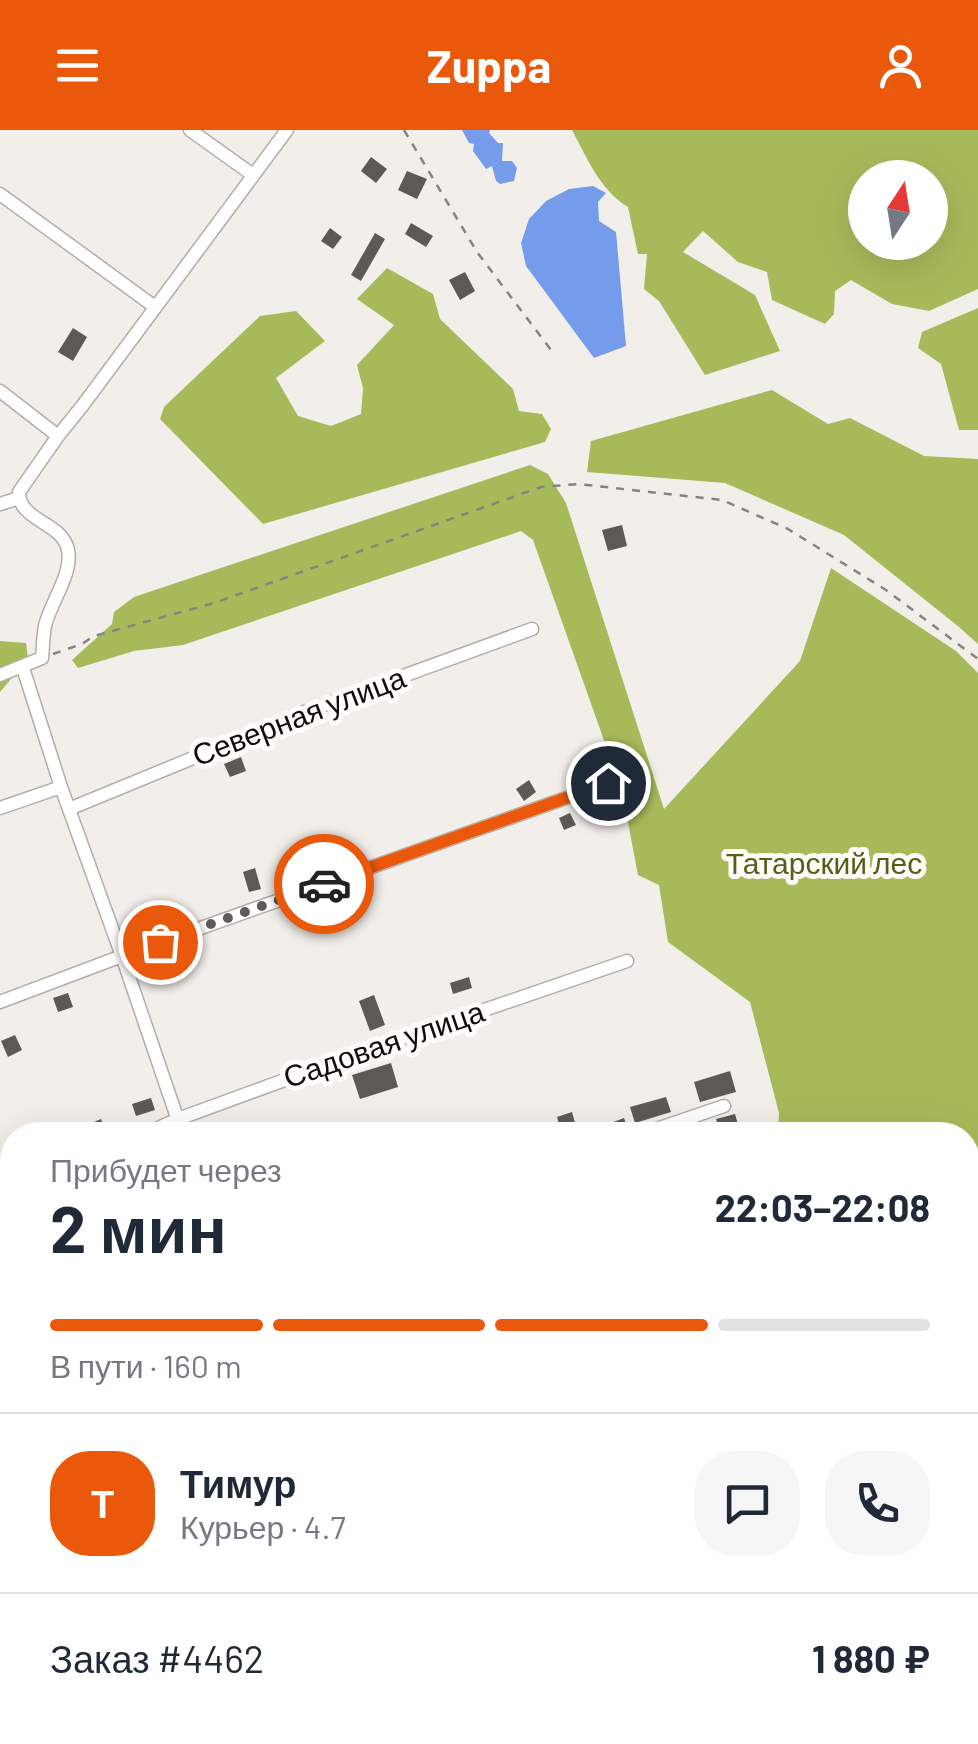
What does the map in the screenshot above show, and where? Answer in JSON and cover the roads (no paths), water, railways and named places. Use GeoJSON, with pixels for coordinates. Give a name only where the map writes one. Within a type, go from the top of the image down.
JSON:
{"type":"FeatureCollection","features":[{"type":"Feature","properties":{"kind":"street"},"geometry":{"type":"LineString","coordinates":[[190,130],[253,174]]}},
{"type":"Feature","properties":{"kind":"street"},"geometry":{"type":"LineString","coordinates":[[0,676],[42,658],[45,626],[69,556],[68,547],[55,530],[23,509],[18,498],[20,492],[287,130]]}},
{"type":"Feature","properties":{"kind":"street"},"geometry":{"type":"LineString","coordinates":[[0,194],[155,307]]}},
{"type":"Feature","properties":{"kind":"street"},"geometry":{"type":"LineString","coordinates":[[0,391],[58,436]]}},
{"type":"Feature","properties":{"kind":"street"},"geometry":{"type":"LineString","coordinates":[[0,504],[18,498]]}},
{"type":"Feature","properties":{"kind":"street","name":"Северная улица"},"geometry":{"type":"LineString","coordinates":[[68,809],[307,711],[532,629]]}},
{"type":"Feature","properties":{"kind":"street"},"geometry":{"type":"LineString","coordinates":[[23,668],[68,809],[178,1120]]}},
{"type":"Feature","properties":{"kind":"street"},"geometry":{"type":"LineString","coordinates":[[0,1002],[608,783]]}},
{"type":"Feature","properties":{"kind":"street"},"geometry":{"type":"LineString","coordinates":[[0,808],[61,787]]}},
{"type":"Feature","properties":{"kind":"street","name":"Садовая улица"},"geometry":{"type":"LineString","coordinates":[[173,1122],[350,1056],[627,961]]}},
{"type":"Feature","properties":{"kind":"street"},"geometry":{"type":"LineString","coordinates":[[677,1122],[724,1106]]}},
{"type":"Feature","properties":{"kind":"water"},"geometry":{"type":"Polygon","coordinates":[[[462,130],[490,130],[498,143],[503,143],[502,161],[512,161],[517,168],[514,181],[496,181],[492,166],[486,169],[462,130]]]}},
{"type":"Feature","properties":{"kind":"water"},"geometry":{"type":"Polygon","coordinates":[[[593,186],[606,193],[598,202],[599,221],[616,232],[626,346],[594,358],[526,266],[521,243],[529,219],[546,201],[569,189],[593,186]]]}},
{"type":"Feature","properties":{"kind":"park label","name":"Татарский лес"},"geometry":{"type":"Point","coordinates":[824,864]}}]}
